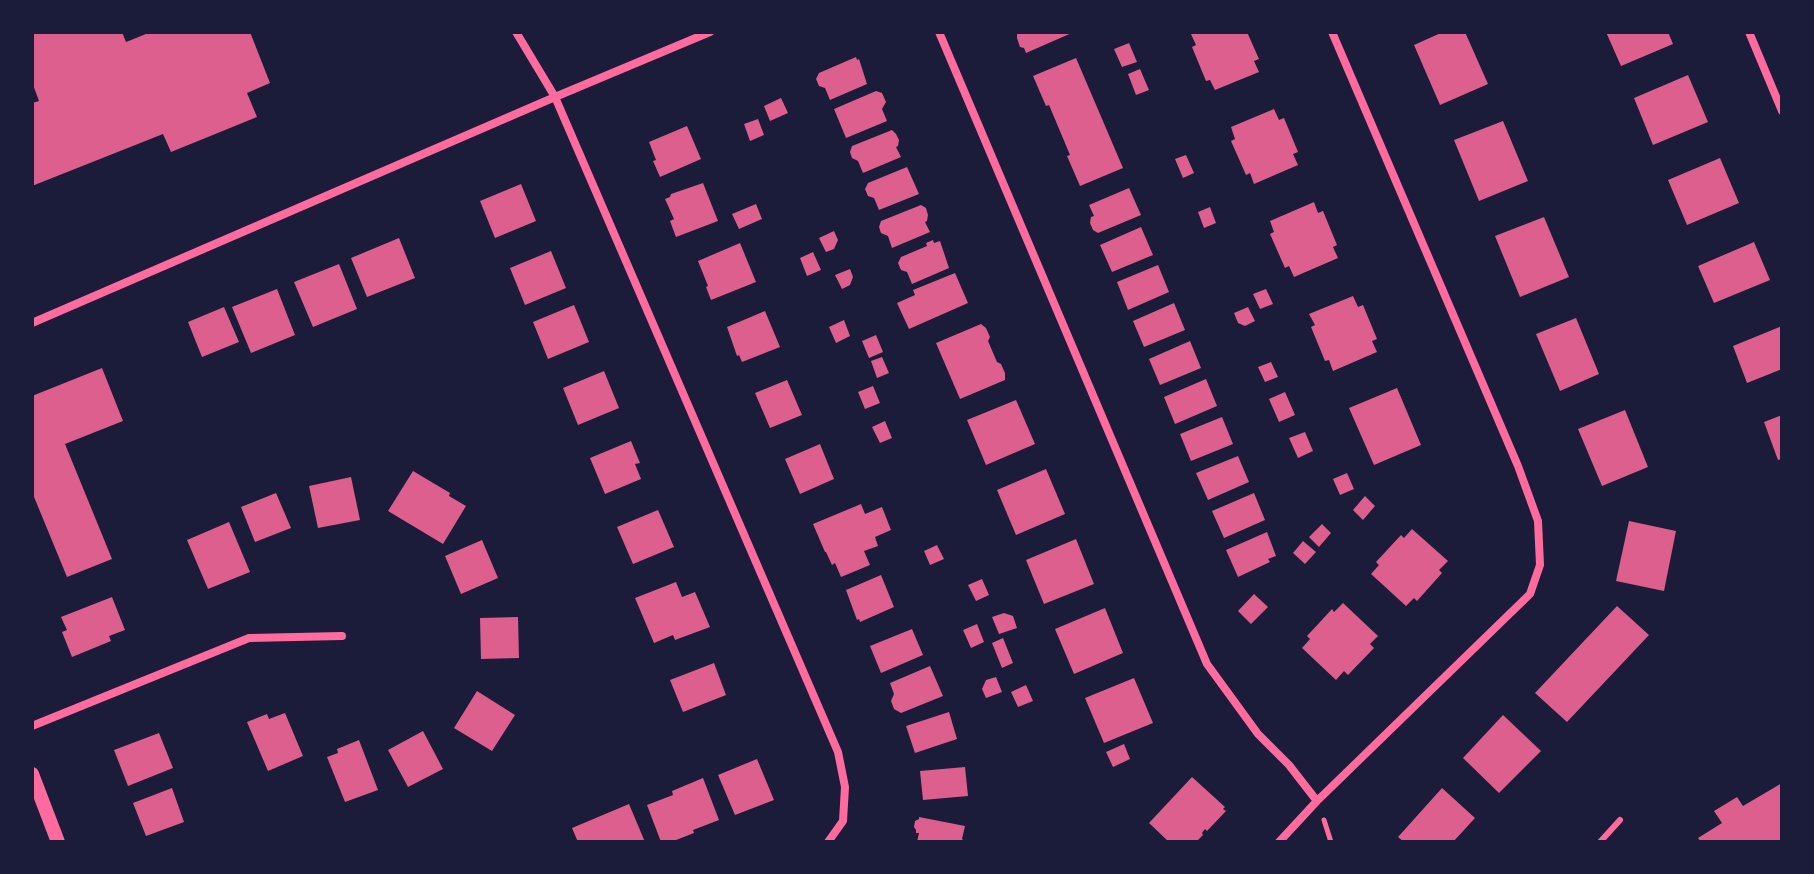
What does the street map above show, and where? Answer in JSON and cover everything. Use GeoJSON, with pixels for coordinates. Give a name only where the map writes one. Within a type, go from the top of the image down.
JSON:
{"type":"FeatureCollection","features":[{"type":"Feature","properties":{"kind":"street"},"geometry":{"type":"LineString","coordinates":[[516,32],[555,97],[838,752],[845,787],[843,821],[828,842]]}},
{"type":"Feature","properties":{"kind":"street"},"geometry":{"type":"LineString","coordinates":[[32,323],[710,32]]}},
{"type":"Feature","properties":{"kind":"street"},"geometry":{"type":"LineString","coordinates":[[939,32],[1207,664],[1258,734],[1289,765],[1317,801]]}},
{"type":"Feature","properties":{"kind":"street"},"geometry":{"type":"LineString","coordinates":[[1279,842],[1317,801],[1530,594],[1540,565],[1538,521],[1518,466],[1332,32]]}},
{"type":"Feature","properties":{"kind":"street"},"geometry":{"type":"LineString","coordinates":[[1749,32],[1782,111]]}},
{"type":"Feature","properties":{"kind":"street"},"geometry":{"type":"LineString","coordinates":[[32,726],[249,638],[342,636]]}},
{"type":"Feature","properties":{"kind":"street"},"geometry":{"type":"LineString","coordinates":[[32,774],[58,842]]}},
{"type":"Feature","properties":{"kind":"lane"},"geometry":{"type":"LineString","coordinates":[[1600,842],[1620,820]]}},
{"type":"Feature","properties":{"kind":"building"},"geometry":{"type":"Polygon","coordinates":[[[32,32],[122,32],[126,42],[151,32],[250,32],[270,83],[247,93],[257,117],[171,152],[163,134],[32,186],[32,103],[39,101],[32,82],[32,32]]]}},
{"type":"Feature","properties":{"kind":"building"},"geometry":{"type":"Polygon","coordinates":[[[1017,32],[1074,32],[1026,53],[1020,47],[1017,32]]]}},
{"type":"Feature","properties":{"kind":"building"},"geometry":{"type":"Polygon","coordinates":[[[1247,32],[1259,59],[1254,61],[1259,72],[1215,90],[1210,80],[1206,81],[1192,47],[1196,45],[1191,34],[1247,32]]]}},
{"type":"Feature","properties":{"kind":"building"},"geometry":{"type":"Polygon","coordinates":[[[1443,32],[1465,32],[1488,84],[1440,105],[1414,45],[1443,32]]]}},
{"type":"Feature","properties":{"kind":"building"},"geometry":{"type":"Polygon","coordinates":[[[1606,32],[1668,32],[1673,44],[1621,66],[1606,32]]]}},
{"type":"Feature","properties":{"kind":"building"},"geometry":{"type":"Polygon","coordinates":[[[1129,43],[1137,62],[1122,67],[1114,49],[1129,43]]]}},
{"type":"Feature","properties":{"kind":"building"},"geometry":{"type":"Polygon","coordinates":[[[856,57],[867,84],[830,100],[825,88],[819,86],[816,79],[819,73],[856,57]]]}},
{"type":"Feature","properties":{"kind":"building"},"geometry":{"type":"Polygon","coordinates":[[[1076,58],[1123,168],[1080,186],[1049,105],[1046,106],[1033,76],[1076,58]]]}},
{"type":"Feature","properties":{"kind":"building"},"geometry":{"type":"Polygon","coordinates":[[[1140,69],[1149,90],[1136,95],[1128,74],[1140,69]]]}},
{"type":"Feature","properties":{"kind":"building"},"geometry":{"type":"Polygon","coordinates":[[[1688,75],[1708,122],[1653,145],[1634,98],[1688,75]]]}},
{"type":"Feature","properties":{"kind":"building"},"geometry":{"type":"Polygon","coordinates":[[[876,91],[882,93],[886,102],[882,109],[887,121],[846,138],[834,109],[876,91]]]}},
{"type":"Feature","properties":{"kind":"building"},"geometry":{"type":"Polygon","coordinates":[[[781,98],[788,113],[770,121],[764,106],[781,98]]]}},
{"type":"Feature","properties":{"kind":"building"},"geometry":{"type":"Polygon","coordinates":[[[1274,109],[1279,120],[1284,118],[1298,152],[1293,154],[1298,165],[1254,184],[1250,173],[1246,175],[1231,141],[1235,139],[1231,127],[1274,109]]]}},
{"type":"Feature","properties":{"kind":"building"},"geometry":{"type":"Polygon","coordinates":[[[758,119],[764,135],[750,141],[744,124],[758,119]]]}},
{"type":"Feature","properties":{"kind":"building"},"geometry":{"type":"Polygon","coordinates":[[[1503,121],[1528,181],[1479,201],[1454,140],[1503,121]]]}},
{"type":"Feature","properties":{"kind":"building"},"geometry":{"type":"Polygon","coordinates":[[[687,126],[701,159],[660,177],[649,142],[687,126]]]}},
{"type":"Feature","properties":{"kind":"building"},"geometry":{"type":"Polygon","coordinates":[[[892,130],[899,140],[896,147],[901,157],[863,173],[858,161],[852,158],[852,146],[892,130]]]}},
{"type":"Feature","properties":{"kind":"building"},"geometry":{"type":"Polygon","coordinates":[[[1186,155],[1194,173],[1183,178],[1175,159],[1186,155]]]}},
{"type":"Feature","properties":{"kind":"building"},"geometry":{"type":"Polygon","coordinates":[[[1720,158],[1739,203],[1687,225],[1668,180],[1720,158]]]}},
{"type":"Feature","properties":{"kind":"building"},"geometry":{"type":"Polygon","coordinates":[[[907,167],[919,194],[879,210],[874,198],[868,196],[865,189],[868,183],[907,167]]]}},
{"type":"Feature","properties":{"kind":"building"},"geometry":{"type":"Polygon","coordinates":[[[703,183],[718,221],[676,237],[670,221],[674,219],[665,199],[703,183]]]}},
{"type":"Feature","properties":{"kind":"building"},"geometry":{"type":"Polygon","coordinates":[[[521,184],[536,221],[495,238],[480,201],[521,184]]]}},
{"type":"Feature","properties":{"kind":"building"},"geometry":{"type":"Polygon","coordinates":[[[1129,188],[1141,215],[1098,233],[1093,230],[1090,223],[1094,216],[1089,205],[1129,188]]]}},
{"type":"Feature","properties":{"kind":"building"},"geometry":{"type":"Polygon","coordinates":[[[1314,202],[1318,213],[1323,211],[1337,245],[1333,247],[1338,258],[1294,277],[1289,266],[1285,268],[1270,234],[1274,232],[1270,221],[1314,202]]]}},
{"type":"Feature","properties":{"kind":"building"},"geometry":{"type":"Polygon","coordinates":[[[756,204],[762,219],[739,229],[732,214],[756,204]]]}},
{"type":"Feature","properties":{"kind":"building"},"geometry":{"type":"Polygon","coordinates":[[[921,205],[926,208],[928,215],[925,222],[930,232],[892,248],[888,236],[881,233],[881,221],[921,205]]]}},
{"type":"Feature","properties":{"kind":"building"},"geometry":{"type":"Polygon","coordinates":[[[1210,207],[1216,223],[1204,228],[1198,212],[1210,207]]]}},
{"type":"Feature","properties":{"kind":"building"},"geometry":{"type":"Polygon","coordinates":[[[1544,217],[1569,277],[1520,297],[1495,236],[1544,217]]]}},
{"type":"Feature","properties":{"kind":"building"},"geometry":{"type":"Polygon","coordinates":[[[1141,227],[1153,255],[1112,272],[1100,245],[1141,227]]]}},
{"type":"Feature","properties":{"kind":"building"},"geometry":{"type":"Polygon","coordinates":[[[834,231],[838,240],[834,249],[826,252],[819,238],[834,231]]]}},
{"type":"Feature","properties":{"kind":"building"},"geometry":{"type":"Polygon","coordinates":[[[399,238],[415,278],[367,297],[351,258],[399,238]]]}},
{"type":"Feature","properties":{"kind":"building"},"geometry":{"type":"Polygon","coordinates":[[[933,240],[934,243],[940,241],[949,268],[912,284],[907,272],[901,270],[898,263],[901,257],[927,246],[926,243],[933,240]]]}},
{"type":"Feature","properties":{"kind":"building"},"geometry":{"type":"Polygon","coordinates":[[[1754,242],[1770,280],[1714,303],[1698,266],[1754,242]]]}},
{"type":"Feature","properties":{"kind":"building"},"geometry":{"type":"Polygon","coordinates":[[[740,243],[756,282],[711,300],[698,261],[740,243]]]}},
{"type":"Feature","properties":{"kind":"building"},"geometry":{"type":"Polygon","coordinates":[[[551,251],[566,288],[525,305],[510,268],[551,251]]]}},
{"type":"Feature","properties":{"kind":"building"},"geometry":{"type":"Polygon","coordinates":[[[813,252],[821,270],[807,276],[800,258],[813,252]]]}},
{"type":"Feature","properties":{"kind":"building"},"geometry":{"type":"Polygon","coordinates":[[[339,264],[357,309],[313,327],[294,282],[339,264]]]}},
{"type":"Feature","properties":{"kind":"building"},"geometry":{"type":"Polygon","coordinates":[[[1158,265],[1169,292],[1128,310],[1117,282],[1158,265]]]}},
{"type":"Feature","properties":{"kind":"building"},"geometry":{"type":"Polygon","coordinates":[[[850,269],[853,277],[850,285],[842,289],[835,275],[850,269]]]}},
{"type":"Feature","properties":{"kind":"building"},"geometry":{"type":"Polygon","coordinates":[[[955,273],[968,303],[909,329],[897,303],[915,295],[913,290],[955,273]]]}},
{"type":"Feature","properties":{"kind":"building"},"geometry":{"type":"Polygon","coordinates":[[[277,289],[295,335],[251,353],[232,307],[277,289]]]}},
{"type":"Feature","properties":{"kind":"building"},"geometry":{"type":"Polygon","coordinates":[[[1266,289],[1273,304],[1260,309],[1253,294],[1266,289]]]}},
{"type":"Feature","properties":{"kind":"building"},"geometry":{"type":"Polygon","coordinates":[[[1353,296],[1358,307],[1363,305],[1377,339],[1372,341],[1377,352],[1333,371],[1329,360],[1325,361],[1309,314],[1353,296]]]}},
{"type":"Feature","properties":{"kind":"building"},"geometry":{"type":"Polygon","coordinates":[[[1174,303],[1185,330],[1144,347],[1133,321],[1174,303]]]}},
{"type":"Feature","properties":{"kind":"building"},"geometry":{"type":"Polygon","coordinates":[[[574,305],[589,342],[548,359],[533,322],[574,305]]]}},
{"type":"Feature","properties":{"kind":"building"},"geometry":{"type":"Polygon","coordinates":[[[224,307],[239,342],[202,357],[188,322],[224,307]]]}},
{"type":"Feature","properties":{"kind":"building"},"geometry":{"type":"Polygon","coordinates":[[[1248,307],[1255,321],[1245,326],[1238,323],[1234,313],[1248,307]]]}},
{"type":"Feature","properties":{"kind":"building"},"geometry":{"type":"Polygon","coordinates":[[[765,311],[780,347],[742,362],[727,327],[765,311]]]}},
{"type":"Feature","properties":{"kind":"building"},"geometry":{"type":"Polygon","coordinates":[[[1576,318],[1599,374],[1560,391],[1536,334],[1576,318]]]}},
{"type":"Feature","properties":{"kind":"building"},"geometry":{"type":"Polygon","coordinates":[[[844,320],[850,336],[836,343],[829,327],[844,320]]]}},
{"type":"Feature","properties":{"kind":"building"},"geometry":{"type":"Polygon","coordinates":[[[981,324],[990,337],[988,341],[1005,373],[1005,380],[960,399],[936,343],[981,324]]]}},
{"type":"Feature","properties":{"kind":"building"},"geometry":{"type":"Polygon","coordinates":[[[1782,326],[1782,369],[1747,383],[1733,346],[1782,326]]]}},
{"type":"Feature","properties":{"kind":"building"},"geometry":{"type":"Polygon","coordinates":[[[876,335],[883,352],[869,358],[862,341],[876,335]]]}},
{"type":"Feature","properties":{"kind":"building"},"geometry":{"type":"Polygon","coordinates":[[[1190,341],[1201,368],[1160,385],[1149,359],[1190,341]]]}},
{"type":"Feature","properties":{"kind":"building"},"geometry":{"type":"Polygon","coordinates":[[[882,357],[889,373],[877,378],[871,361],[882,357]]]}},
{"type":"Feature","properties":{"kind":"building"},"geometry":{"type":"Polygon","coordinates":[[[1271,362],[1278,377],[1265,382],[1258,367],[1271,362]]]}},
{"type":"Feature","properties":{"kind":"building"},"geometry":{"type":"Polygon","coordinates":[[[102,368],[123,421],[65,444],[112,559],[67,577],[32,492],[32,396],[102,368]]]}},
{"type":"Feature","properties":{"kind":"building"},"geometry":{"type":"Polygon","coordinates":[[[604,371],[619,408],[578,425],[563,388],[604,371]]]}},
{"type":"Feature","properties":{"kind":"building"},"geometry":{"type":"Polygon","coordinates":[[[1206,379],[1217,406],[1175,424],[1164,397],[1206,379]]]}},
{"type":"Feature","properties":{"kind":"building"},"geometry":{"type":"Polygon","coordinates":[[[787,380],[802,415],[770,428],[755,393],[787,380]]]}},
{"type":"Feature","properties":{"kind":"building"},"geometry":{"type":"Polygon","coordinates":[[[873,386],[880,403],[865,409],[858,392],[873,386]]]}},
{"type":"Feature","properties":{"kind":"building"},"geometry":{"type":"Polygon","coordinates":[[[1397,388],[1421,445],[1374,465],[1349,408],[1397,388]]]}},
{"type":"Feature","properties":{"kind":"building"},"geometry":{"type":"Polygon","coordinates":[[[1285,392],[1295,415],[1279,422],[1269,399],[1285,392]]]}},
{"type":"Feature","properties":{"kind":"building"},"geometry":{"type":"Polygon","coordinates":[[[1016,400],[1035,444],[986,465],[967,420],[1016,400]]]}},
{"type":"Feature","properties":{"kind":"building"},"geometry":{"type":"Polygon","coordinates":[[[1625,410],[1648,467],[1602,486],[1578,429],[1625,410]]]}},
{"type":"Feature","properties":{"kind":"building"},"geometry":{"type":"Polygon","coordinates":[[[1782,415],[1782,459],[1778,460],[1764,422],[1782,415]]]}},
{"type":"Feature","properties":{"kind":"building"},"geometry":{"type":"Polygon","coordinates":[[[1222,417],[1233,444],[1191,461],[1180,434],[1222,417]]]}},
{"type":"Feature","properties":{"kind":"building"},"geometry":{"type":"Polygon","coordinates":[[[885,421],[892,438],[880,443],[872,427],[885,421]]]}},
{"type":"Feature","properties":{"kind":"building"},"geometry":{"type":"Polygon","coordinates":[[[1305,432],[1313,451],[1298,458],[1289,438],[1305,432]]]}},
{"type":"Feature","properties":{"kind":"building"},"geometry":{"type":"Polygon","coordinates":[[[631,441],[640,463],[635,464],[641,479],[605,494],[590,458],[631,441]]]}},
{"type":"Feature","properties":{"kind":"building"},"geometry":{"type":"Polygon","coordinates":[[[820,444],[834,479],[800,494],[785,459],[820,444]]]}},
{"type":"Feature","properties":{"kind":"building"},"geometry":{"type":"Polygon","coordinates":[[[1238,456],[1249,482],[1208,500],[1196,473],[1238,456]]]}},
{"type":"Feature","properties":{"kind":"building"},"geometry":{"type":"Polygon","coordinates":[[[1046,469],[1065,514],[1016,535],[997,490],[1046,469]]]}},
{"type":"Feature","properties":{"kind":"building"},"geometry":{"type":"Polygon","coordinates":[[[413,471],[466,506],[443,544],[388,511],[413,471]]]}},
{"type":"Feature","properties":{"kind":"building"},"geometry":{"type":"Polygon","coordinates":[[[1347,473],[1354,489],[1340,495],[1333,479],[1347,473]]]}},
{"type":"Feature","properties":{"kind":"building"},"geometry":{"type":"Polygon","coordinates":[[[351,477],[360,520],[318,528],[309,486],[351,477]]]}},
{"type":"Feature","properties":{"kind":"building"},"geometry":{"type":"Polygon","coordinates":[[[276,493],[291,528],[255,542],[241,507],[276,493]]]}},
{"type":"Feature","properties":{"kind":"building"},"geometry":{"type":"Polygon","coordinates":[[[1254,493],[1265,520],[1224,538],[1212,511],[1254,493]]]}},
{"type":"Feature","properties":{"kind":"building"},"geometry":{"type":"Polygon","coordinates":[[[1365,496],[1375,506],[1363,520],[1353,510],[1365,496]]]}},
{"type":"Feature","properties":{"kind":"building"},"geometry":{"type":"Polygon","coordinates":[[[861,504],[865,514],[882,507],[891,530],[875,537],[878,546],[864,551],[870,565],[841,577],[835,563],[832,565],[825,552],[813,524],[861,504]]]}},
{"type":"Feature","properties":{"kind":"building"},"geometry":{"type":"Polygon","coordinates":[[[658,510],[674,547],[633,564],[617,527],[658,510]]]}},
{"type":"Feature","properties":{"kind":"building"},"geometry":{"type":"Polygon","coordinates":[[[1629,521],[1676,531],[1664,591],[1616,581],[1629,521]]]}},
{"type":"Feature","properties":{"kind":"building"},"geometry":{"type":"Polygon","coordinates":[[[229,522],[250,572],[208,589],[187,540],[229,522]]]}},
{"type":"Feature","properties":{"kind":"building"},"geometry":{"type":"Polygon","coordinates":[[[1322,524],[1331,533],[1319,547],[1309,537],[1322,524]]]}},
{"type":"Feature","properties":{"kind":"building"},"geometry":{"type":"Polygon","coordinates":[[[1412,529],[1448,561],[1439,570],[1442,573],[1417,601],[1414,598],[1406,606],[1371,574],[1379,565],[1376,562],[1401,535],[1404,538],[1412,529]]]}},
{"type":"Feature","properties":{"kind":"building"},"geometry":{"type":"Polygon","coordinates":[[[1267,532],[1276,556],[1238,577],[1226,550],[1267,532]]]}},
{"type":"Feature","properties":{"kind":"building"},"geometry":{"type":"Polygon","coordinates":[[[1076,539],[1094,584],[1044,604],[1026,560],[1076,539]]]}},
{"type":"Feature","properties":{"kind":"building"},"geometry":{"type":"Polygon","coordinates":[[[482,540],[498,578],[461,594],[445,556],[482,540]]]}},
{"type":"Feature","properties":{"kind":"building"},"geometry":{"type":"Polygon","coordinates":[[[1303,541],[1316,552],[1305,564],[1293,553],[1303,541]]]}},
{"type":"Feature","properties":{"kind":"building"},"geometry":{"type":"Polygon","coordinates":[[[937,545],[944,559],[930,565],[924,551],[937,545]]]}},
{"type":"Feature","properties":{"kind":"building"},"geometry":{"type":"Polygon","coordinates":[[[881,575],[894,607],[860,622],[846,590],[881,575]]]}},
{"type":"Feature","properties":{"kind":"building"},"geometry":{"type":"Polygon","coordinates":[[[982,579],[989,595],[976,601],[968,585],[982,579]]]}},
{"type":"Feature","properties":{"kind":"building"},"geometry":{"type":"Polygon","coordinates":[[[676,582],[682,597],[695,592],[710,627],[675,640],[673,635],[654,643],[635,598],[676,582]]]}},
{"type":"Feature","properties":{"kind":"building"},"geometry":{"type":"Polygon","coordinates":[[[1254,594],[1268,607],[1251,624],[1238,611],[1254,594]]]}},
{"type":"Feature","properties":{"kind":"building"},"geometry":{"type":"Polygon","coordinates":[[[112,597],[125,630],[109,636],[111,641],[72,657],[62,632],[67,630],[61,617],[112,597]]]}},
{"type":"Feature","properties":{"kind":"building"},"geometry":{"type":"Polygon","coordinates":[[[1343,603],[1378,636],[1370,644],[1374,648],[1348,675],[1344,671],[1336,680],[1302,648],[1310,639],[1307,636],[1332,609],[1334,612],[1343,603]]]}},
{"type":"Feature","properties":{"kind":"building"},"geometry":{"type":"Polygon","coordinates":[[[1617,606],[1649,635],[1567,722],[1535,693],[1617,606]]]}},
{"type":"Feature","properties":{"kind":"building"},"geometry":{"type":"Polygon","coordinates":[[[1105,608],[1123,653],[1074,674],[1055,629],[1105,608]]]}},
{"type":"Feature","properties":{"kind":"building"},"geometry":{"type":"Polygon","coordinates":[[[1004,613],[1013,616],[1017,628],[999,634],[992,617],[1004,613]]]}},
{"type":"Feature","properties":{"kind":"building"},"geometry":{"type":"Polygon","coordinates":[[[518,617],[519,658],[481,659],[480,618],[518,617]]]}},
{"type":"Feature","properties":{"kind":"building"},"geometry":{"type":"Polygon","coordinates":[[[977,624],[984,642],[971,648],[963,630],[977,624]]]}},
{"type":"Feature","properties":{"kind":"building"},"geometry":{"type":"Polygon","coordinates":[[[912,629],[923,655],[881,673],[870,646],[912,629]]]}},
{"type":"Feature","properties":{"kind":"building"},"geometry":{"type":"Polygon","coordinates":[[[1003,638],[1013,663],[1002,668],[992,643],[1003,638]]]}},
{"type":"Feature","properties":{"kind":"building"},"geometry":{"type":"Polygon","coordinates":[[[714,663],[726,695],[683,712],[670,680],[714,663]]]}},
{"type":"Feature","properties":{"kind":"building"},"geometry":{"type":"Polygon","coordinates":[[[930,666],[943,696],[901,713],[894,709],[890,683],[930,666]]]}},
{"type":"Feature","properties":{"kind":"building"},"geometry":{"type":"Polygon","coordinates":[[[996,677],[1002,692],[986,698],[982,689],[986,680],[996,677]]]}},
{"type":"Feature","properties":{"kind":"building"},"geometry":{"type":"Polygon","coordinates":[[[1134,678],[1153,723],[1104,743],[1085,698],[1134,678]]]}},
{"type":"Feature","properties":{"kind":"building"},"geometry":{"type":"Polygon","coordinates":[[[1026,685],[1033,701],[1018,707],[1011,692],[1026,685]]]}},
{"type":"Feature","properties":{"kind":"building"},"geometry":{"type":"Polygon","coordinates":[[[477,691],[515,715],[492,751],[454,728],[477,691]]]}},
{"type":"Feature","properties":{"kind":"building"},"geometry":{"type":"Polygon","coordinates":[[[949,712],[957,739],[915,753],[906,726],[949,712]]]}},
{"type":"Feature","properties":{"kind":"building"},"geometry":{"type":"Polygon","coordinates":[[[285,713],[303,756],[268,771],[247,722],[267,714],[269,719],[285,713]]]}},
{"type":"Feature","properties":{"kind":"building"},"geometry":{"type":"Polygon","coordinates":[[[1503,715],[1541,751],[1499,793],[1463,758],[1503,715]]]}},
{"type":"Feature","properties":{"kind":"building"},"geometry":{"type":"Polygon","coordinates":[[[423,731],[443,769],[408,787],[388,750],[423,731]]]}},
{"type":"Feature","properties":{"kind":"building"},"geometry":{"type":"Polygon","coordinates":[[[159,733],[173,768],[128,786],[114,750],[159,733]]]}},
{"type":"Feature","properties":{"kind":"building"},"geometry":{"type":"Polygon","coordinates":[[[359,740],[378,790],[345,802],[327,757],[359,740]]]}},
{"type":"Feature","properties":{"kind":"building"},"geometry":{"type":"Polygon","coordinates":[[[1124,744],[1130,759],[1113,767],[1106,752],[1124,744]]]}},
{"type":"Feature","properties":{"kind":"building"},"geometry":{"type":"Polygon","coordinates":[[[757,759],[774,800],[735,815],[718,775],[757,759]]]}},
{"type":"Feature","properties":{"kind":"building"},"geometry":{"type":"Polygon","coordinates":[[[965,767],[968,796],[923,800],[920,771],[965,767]]]}},
{"type":"Feature","properties":{"kind":"building"},"geometry":{"type":"Polygon","coordinates":[[[1192,777],[1226,811],[1207,831],[1205,829],[1196,842],[1169,842],[1149,823],[1192,777]]]}},
{"type":"Feature","properties":{"kind":"building"},"geometry":{"type":"Polygon","coordinates":[[[703,778],[719,820],[671,842],[661,842],[647,805],[703,778]]]}},
{"type":"Feature","properties":{"kind":"building"},"geometry":{"type":"Polygon","coordinates":[[[1782,783],[1782,842],[1701,842],[1698,838],[1722,823],[1714,811],[1737,797],[1743,806],[1782,783]]]}},
{"type":"Feature","properties":{"kind":"building"},"geometry":{"type":"Polygon","coordinates":[[[172,788],[184,822],[146,836],[133,803],[172,788]]]}},
{"type":"Feature","properties":{"kind":"building"},"geometry":{"type":"Polygon","coordinates":[[[1442,788],[1475,818],[1453,842],[1404,842],[1398,837],[1442,788]]]}},
{"type":"Feature","properties":{"kind":"building"},"geometry":{"type":"Polygon","coordinates":[[[629,804],[645,842],[578,842],[572,828],[629,804]]]}},
{"type":"Feature","properties":{"kind":"building"},"geometry":{"type":"Polygon","coordinates":[[[919,817],[965,826],[962,839],[965,842],[917,842],[919,833],[914,827],[919,817]]]}}]}
